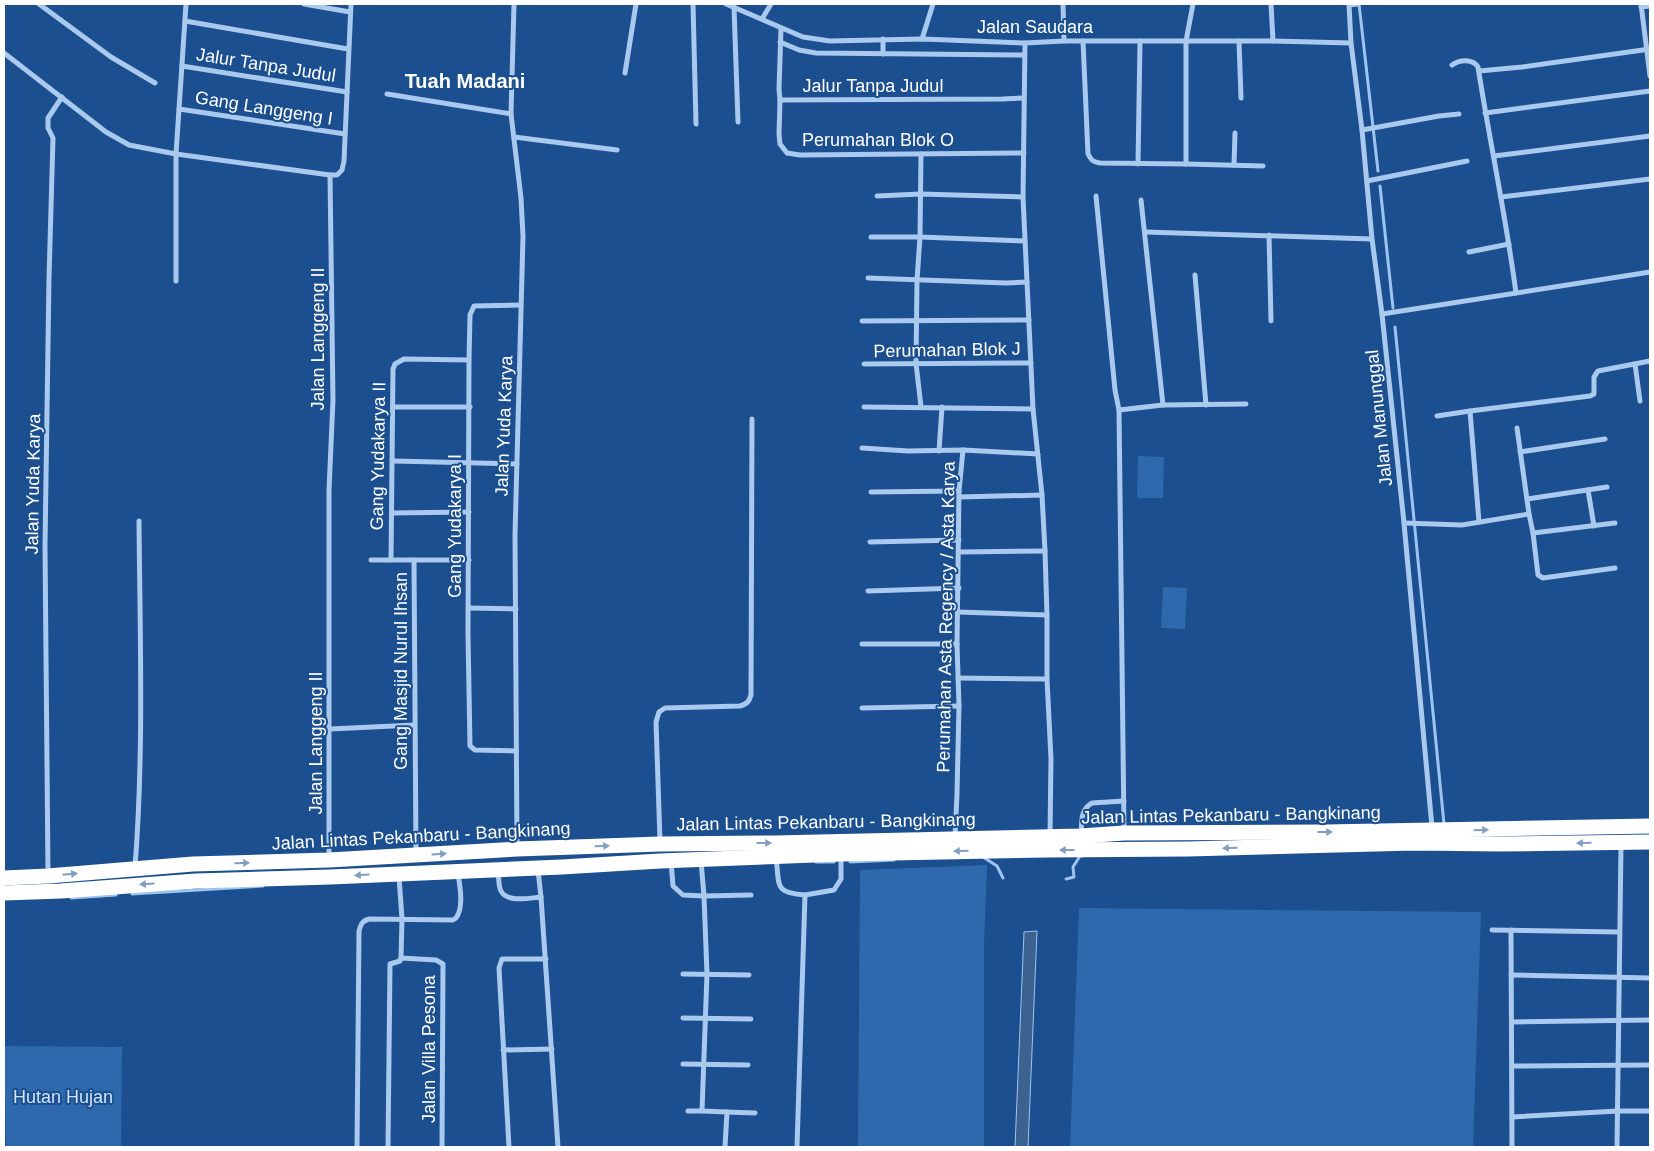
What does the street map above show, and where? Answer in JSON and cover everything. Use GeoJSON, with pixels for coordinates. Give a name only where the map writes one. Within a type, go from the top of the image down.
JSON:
{"type":"FeatureCollection","features":[{"type":"Feature","properties":{"kind":"highway","name":"Jalan Lintas Pekanbaru - Bangkinang"},"geometry":{"type":"LineString","coordinates":[[1303,838],[1432,830],[1650,826]]}},
{"type":"Feature","properties":{"kind":"highway","name":"Jalan Lintas Pekanbaru - Bangkinang"},"geometry":{"type":"LineString","coordinates":[[4,878],[194,864],[329,860],[517,849],[660,844],[1080,836],[1124,833],[1421,843],[1650,842]]}},
{"type":"Feature","properties":{"kind":"highway","name":"Jalan Lintas Pekanbaru - Bangkinang"},"geometry":{"type":"LineString","coordinates":[[4,893],[196,881],[498,870],[842,854],[1188,849],[1277,838]]}},
{"type":"Feature","properties":{"kind":"highway"},"geometry":{"type":"LineString","coordinates":[[194,864],[196,881]]}},
{"type":"Feature","properties":{"kind":"street"},"geometry":{"type":"LineString","coordinates":[[39,4],[111,57],[155,83]]}},
{"type":"Feature","properties":{"kind":"street","name":"Jalur Tanpa Judul"},"geometry":{"type":"LineString","coordinates":[[176,281],[176,154],[186,4]]}},
{"type":"Feature","properties":{"kind":"street"},"geometry":{"type":"LineString","coordinates":[[304,4],[350,12]]}},
{"type":"Feature","properties":{"kind":"street","name":"Jalur Tanpa Judul"},"geometry":{"type":"LineString","coordinates":[[330,175],[337,174],[342,170],[351,4]]}},
{"type":"Feature","properties":{"kind":"street","name":"Jalan Yuda Karya"},"geometry":{"type":"LineString","coordinates":[[514,4],[511,114],[521,198],[523,236],[517,464],[517,849]]}},
{"type":"Feature","properties":{"kind":"street"},"geometry":{"type":"LineString","coordinates":[[625,73],[636,4]]}},
{"type":"Feature","properties":{"kind":"street"},"geometry":{"type":"LineString","coordinates":[[693,4],[696,124]]}},
{"type":"Feature","properties":{"kind":"street","name":"Jalan Saudara"},"geometry":{"type":"LineString","coordinates":[[726,4],[803,37],[830,41],[922,39],[1024,43],[1064,41],[1351,43]]}},
{"type":"Feature","properties":{"kind":"street"},"geometry":{"type":"LineString","coordinates":[[762,19],[771,4]]}},
{"type":"Feature","properties":{"kind":"street"},"geometry":{"type":"LineString","coordinates":[[922,39],[933,4]]}},
{"type":"Feature","properties":{"kind":"street"},"geometry":{"type":"LineString","coordinates":[[1063,4],[1064,41]]}},
{"type":"Feature","properties":{"kind":"street"},"geometry":{"type":"LineString","coordinates":[[1186,164],[1186,41],[1193,4]]}},
{"type":"Feature","properties":{"kind":"street"},"geometry":{"type":"LineString","coordinates":[[1270,4],[1274,41]]}},
{"type":"Feature","properties":{"kind":"street"},"geometry":{"type":"LineString","coordinates":[[1349,5],[1358,4]]}},
{"type":"Feature","properties":{"kind":"street","name":"Jalan Manunggal"},"geometry":{"type":"LineString","coordinates":[[1349,5],[1351,43],[1404,523],[1432,830]]}},
{"type":"Feature","properties":{"kind":"street"},"geometry":{"type":"LineString","coordinates":[[1650,6],[1641,6],[1649,49],[1650,76]]}},
{"type":"Feature","properties":{"kind":"street"},"geometry":{"type":"LineString","coordinates":[[734,7],[738,122]]}},
{"type":"Feature","properties":{"kind":"street"},"geometry":{"type":"LineString","coordinates":[[185,21],[348,49]]}},
{"type":"Feature","properties":{"kind":"street","name":"Jalur Tanpa Judul"},"geometry":{"type":"LineString","coordinates":[[781,28],[780,100],[1024,98]]}},
{"type":"Feature","properties":{"kind":"street"},"geometry":{"type":"LineString","coordinates":[[883,39],[883,54]]}},
{"type":"Feature","properties":{"kind":"street"},"geometry":{"type":"LineString","coordinates":[[1083,41],[1088,154],[1093,162],[1263,166]]}},
{"type":"Feature","properties":{"kind":"street"},"geometry":{"type":"LineString","coordinates":[[1138,164],[1140,41]]}},
{"type":"Feature","properties":{"kind":"street"},"geometry":{"type":"LineString","coordinates":[[1239,41],[1241,98]]}},
{"type":"Feature","properties":{"kind":"street","name":"Jalur Tanpa Judul"},"geometry":{"type":"LineString","coordinates":[[780,42],[799,50],[816,53],[1024,55]]}},
{"type":"Feature","properties":{"kind":"street"},"geometry":{"type":"LineString","coordinates":[[1024,43],[1023,197],[1033,409],[1042,495],[1045,551],[1047,679],[1051,758],[1050,836]]}},
{"type":"Feature","properties":{"kind":"street"},"geometry":{"type":"LineString","coordinates":[[1479,71],[1522,67],[1649,49]]}},
{"type":"Feature","properties":{"kind":"street"},"geometry":{"type":"LineString","coordinates":[[4,53],[106,132],[130,145],[176,154],[330,175]]}},
{"type":"Feature","properties":{"kind":"street"},"geometry":{"type":"LineString","coordinates":[[1452,65],[1456,62],[1470,61],[1476,64],[1479,71],[1516,293]]}},
{"type":"Feature","properties":{"kind":"street","name":"Jalur Tanpa Judul"},"geometry":{"type":"LineString","coordinates":[[182,66],[347,92]]}},
{"type":"Feature","properties":{"kind":"street"},"geometry":{"type":"LineString","coordinates":[[1485,112],[1650,91]]}},
{"type":"Feature","properties":{"kind":"street"},"geometry":{"type":"LineString","coordinates":[[387,94],[511,114]]}},
{"type":"Feature","properties":{"kind":"street","name":"Jalan Yuda Karya"},"geometry":{"type":"LineString","coordinates":[[48,876],[45,546],[53,138],[47,123],[48,118],[62,97]]}},
{"type":"Feature","properties":{"kind":"street","name":"Perumahan Blok O"},"geometry":{"type":"LineString","coordinates":[[780,100],[780,144],[787,153],[800,155],[1024,153]]}},
{"type":"Feature","properties":{"kind":"street","name":"Gang Langgeng I"},"geometry":{"type":"LineString","coordinates":[[179,109],[345,134]]}},
{"type":"Feature","properties":{"kind":"street"},"geometry":{"type":"LineString","coordinates":[[1362,130],[1459,114]]}},
{"type":"Feature","properties":{"kind":"street"},"geometry":{"type":"LineString","coordinates":[[1234,165],[1235,133]]}},
{"type":"Feature","properties":{"kind":"street"},"geometry":{"type":"LineString","coordinates":[[1494,156],[1650,136]]}},
{"type":"Feature","properties":{"kind":"street"},"geometry":{"type":"LineString","coordinates":[[514,137],[617,150]]}},
{"type":"Feature","properties":{"kind":"street"},"geometry":{"type":"LineString","coordinates":[[921,154],[916,364],[921,407]]}},
{"type":"Feature","properties":{"kind":"street"},"geometry":{"type":"LineString","coordinates":[[1367,182],[1467,161]]}},
{"type":"Feature","properties":{"kind":"street","name":"Jalan Langgeng II"},"geometry":{"type":"LineString","coordinates":[[329,860],[329,490],[333,400],[330,175]]}},
{"type":"Feature","properties":{"kind":"street"},"geometry":{"type":"LineString","coordinates":[[1501,197],[1650,179]]}},
{"type":"Feature","properties":{"kind":"street"},"geometry":{"type":"LineString","coordinates":[[877,196],[920,194],[1023,197]]}},
{"type":"Feature","properties":{"kind":"street"},"geometry":{"type":"LineString","coordinates":[[1096,196],[1115,390],[1119,410],[1124,833]]}},
{"type":"Feature","properties":{"kind":"street"},"geometry":{"type":"LineString","coordinates":[[1141,200],[1163,405]]}},
{"type":"Feature","properties":{"kind":"street"},"geometry":{"type":"LineString","coordinates":[[1145,232],[1372,239]]}},
{"type":"Feature","properties":{"kind":"street"},"geometry":{"type":"LineString","coordinates":[[1269,235],[1271,322]]}},
{"type":"Feature","properties":{"kind":"street"},"geometry":{"type":"LineString","coordinates":[[871,237],[1025,241]]}},
{"type":"Feature","properties":{"kind":"street"},"geometry":{"type":"LineString","coordinates":[[1469,252],[1509,244]]}},
{"type":"Feature","properties":{"kind":"street"},"geometry":{"type":"LineString","coordinates":[[1382,314],[1650,274]]}},
{"type":"Feature","properties":{"kind":"street"},"geometry":{"type":"LineString","coordinates":[[1195,275],[1206,405]]}},
{"type":"Feature","properties":{"kind":"street"},"geometry":{"type":"LineString","coordinates":[[868,278],[1006,283],[1027,282]]}},
{"type":"Feature","properties":{"kind":"street","name":"Gang Yudakarya I"},"geometry":{"type":"LineString","coordinates":[[516,750],[474,750],[470,746],[470,315],[474,306],[521,305]]}},
{"type":"Feature","properties":{"kind":"street"},"geometry":{"type":"LineString","coordinates":[[862,320],[1029,320]]}},
{"type":"Feature","properties":{"kind":"street","name":"Gang Yudakarya II"},"geometry":{"type":"LineString","coordinates":[[391,560],[393,369],[395,364],[404,359],[470,360]]}},
{"type":"Feature","properties":{"kind":"street"},"geometry":{"type":"LineString","coordinates":[[1436,416],[1590,396],[1595,391],[1594,376],[1598,371],[1650,361]]}},
{"type":"Feature","properties":{"kind":"street","name":"Perumahan Blok J"},"geometry":{"type":"LineString","coordinates":[[864,364],[1031,362]]}},
{"type":"Feature","properties":{"kind":"street"},"geometry":{"type":"LineString","coordinates":[[1635,364],[1640,401]]}},
{"type":"Feature","properties":{"kind":"street"},"geometry":{"type":"LineString","coordinates":[[1119,410],[1163,405],[1246,404]]}},
{"type":"Feature","properties":{"kind":"street"},"geometry":{"type":"LineString","coordinates":[[394,407],[470,407]]}},
{"type":"Feature","properties":{"kind":"street"},"geometry":{"type":"LineString","coordinates":[[864,407],[1033,409]]}},
{"type":"Feature","properties":{"kind":"street"},"geometry":{"type":"LineString","coordinates":[[939,451],[942,408]]}},
{"type":"Feature","properties":{"kind":"street"},"geometry":{"type":"LineString","coordinates":[[1470,411],[1479,522]]}},
{"type":"Feature","properties":{"kind":"street"},"geometry":{"type":"LineString","coordinates":[[660,844],[656,722],[659,712],[665,708],[740,706],[746,704],[751,695],[752,419]]}},
{"type":"Feature","properties":{"kind":"street"},"geometry":{"type":"LineString","coordinates":[[1517,428],[1538,575],[1548,578],[1615,568]]}},
{"type":"Feature","properties":{"kind":"street"},"geometry":{"type":"LineString","coordinates":[[1520,452],[1605,439]]}},
{"type":"Feature","properties":{"kind":"street","name":"Perumahan Asta Regency / Asta Karya"},"geometry":{"type":"LineString","coordinates":[[862,448],[908,451],[963,450],[959,494],[955,839]]}},
{"type":"Feature","properties":{"kind":"street"},"geometry":{"type":"LineString","coordinates":[[963,450],[1038,454]]}},
{"type":"Feature","properties":{"kind":"street"},"geometry":{"type":"LineString","coordinates":[[392,461],[517,464]]}},
{"type":"Feature","properties":{"kind":"street"},"geometry":{"type":"LineString","coordinates":[[1527,499],[1607,487]]}},
{"type":"Feature","properties":{"kind":"street"},"geometry":{"type":"LineString","coordinates":[[1588,490],[1594,526]]}},
{"type":"Feature","properties":{"kind":"street"},"geometry":{"type":"LineString","coordinates":[[871,492],[1042,495]]}},
{"type":"Feature","properties":{"kind":"street"},"geometry":{"type":"LineString","coordinates":[[392,513],[469,512]]}},
{"type":"Feature","properties":{"kind":"street"},"geometry":{"type":"LineString","coordinates":[[1404,523],[1462,525],[1529,514]]}},
{"type":"Feature","properties":{"kind":"street"},"geometry":{"type":"LineString","coordinates":[[135,868],[140,808],[139,521]]}},
{"type":"Feature","properties":{"kind":"street"},"geometry":{"type":"LineString","coordinates":[[1533,532],[1615,524]]}},
{"type":"Feature","properties":{"kind":"street"},"geometry":{"type":"LineString","coordinates":[[870,542],[959,540]]}},
{"type":"Feature","properties":{"kind":"street"},"geometry":{"type":"LineString","coordinates":[[959,552],[1045,551]]}},
{"type":"Feature","properties":{"kind":"street"},"geometry":{"type":"LineString","coordinates":[[371,560],[470,560]]}},
{"type":"Feature","properties":{"kind":"street","name":"Gang Masjid Nurul Ihsan"},"geometry":{"type":"LineString","coordinates":[[414,560],[416,855]]}},
{"type":"Feature","properties":{"kind":"street"},"geometry":{"type":"LineString","coordinates":[[868,592],[958,588]]}},
{"type":"Feature","properties":{"kind":"street"},"geometry":{"type":"LineString","coordinates":[[469,608],[516,609]]}},
{"type":"Feature","properties":{"kind":"street"},"geometry":{"type":"LineString","coordinates":[[958,612],[1047,615]]}},
{"type":"Feature","properties":{"kind":"street"},"geometry":{"type":"LineString","coordinates":[[862,644],[957,644]]}},
{"type":"Feature","properties":{"kind":"street"},"geometry":{"type":"LineString","coordinates":[[958,678],[1047,679]]}},
{"type":"Feature","properties":{"kind":"street"},"geometry":{"type":"LineString","coordinates":[[862,708],[958,706]]}},
{"type":"Feature","properties":{"kind":"street"},"geometry":{"type":"LineString","coordinates":[[330,729],[414,725]]}},
{"type":"Feature","properties":{"kind":"street"},"geometry":{"type":"LineString","coordinates":[[1080,836],[1082,816],[1088,806],[1092,803],[1124,801]]}},
{"type":"Feature","properties":{"kind":"street"},"geometry":{"type":"LineString","coordinates":[[1617,1147],[1620,842]]}},
{"type":"Feature","properties":{"kind":"street"},"geometry":{"type":"LineString","coordinates":[[776,857],[780,885],[783,891],[790,894],[805,895],[834,890],[841,879],[842,854]]}},
{"type":"Feature","properties":{"kind":"street"},"geometry":{"type":"LineString","coordinates":[[701,860],[707,974],[702,1112]]}},
{"type":"Feature","properties":{"kind":"street"},"geometry":{"type":"LineString","coordinates":[[671,861],[673,886],[683,895],[751,895]]}},
{"type":"Feature","properties":{"kind":"street"},"geometry":{"type":"LineString","coordinates":[[538,868],[558,1147]]}},
{"type":"Feature","properties":{"kind":"street"},"geometry":{"type":"LineString","coordinates":[[498,870],[501,891],[506,896],[515,898],[540,897]]}},
{"type":"Feature","properties":{"kind":"street"},"geometry":{"type":"LineString","coordinates":[[358,1147],[359,931],[361,925],[369,919],[453,920],[460,910],[460,883],[457,871]]}},
{"type":"Feature","properties":{"kind":"street","name":"Jalan Villa Pesona"},"geometry":{"type":"LineString","coordinates":[[399,874],[402,958]]}},
{"type":"Feature","properties":{"kind":"street"},"geometry":{"type":"LineString","coordinates":[[797,1147],[805,895]]}},
{"type":"Feature","properties":{"kind":"street"},"geometry":{"type":"LineString","coordinates":[[1492,930],[1619,932]]}},
{"type":"Feature","properties":{"kind":"street"},"geometry":{"type":"LineString","coordinates":[[1511,930],[1512,1147]]}},
{"type":"Feature","properties":{"kind":"street","name":"Jalan Villa Pesona"},"geometry":{"type":"LineString","coordinates":[[388,1147],[390,964],[400,961],[402,958],[436,960],[443,964],[442,1147]]}},
{"type":"Feature","properties":{"kind":"street"},"geometry":{"type":"LineString","coordinates":[[509,1147],[498,968],[502,959],[546,959]]}},
{"type":"Feature","properties":{"kind":"street"},"geometry":{"type":"LineString","coordinates":[[683,974],[749,975]]}},
{"type":"Feature","properties":{"kind":"street"},"geometry":{"type":"LineString","coordinates":[[1511,975],[1650,978]]}},
{"type":"Feature","properties":{"kind":"street"},"geometry":{"type":"LineString","coordinates":[[683,1018],[751,1019]]}},
{"type":"Feature","properties":{"kind":"street"},"geometry":{"type":"LineString","coordinates":[[1512,1022],[1650,1020]]}},
{"type":"Feature","properties":{"kind":"street"},"geometry":{"type":"LineString","coordinates":[[503,1050],[552,1049]]}},
{"type":"Feature","properties":{"kind":"street"},"geometry":{"type":"LineString","coordinates":[[683,1064],[748,1065]]}},
{"type":"Feature","properties":{"kind":"street"},"geometry":{"type":"LineString","coordinates":[[1512,1066],[1650,1065]]}},
{"type":"Feature","properties":{"kind":"street"},"geometry":{"type":"LineString","coordinates":[[688,1111],[755,1113]]}},
{"type":"Feature","properties":{"kind":"street"},"geometry":{"type":"LineString","coordinates":[[1512,1116],[1650,1111]]}},
{"type":"Feature","properties":{"kind":"street"},"geometry":{"type":"LineString","coordinates":[[725,1147],[727,1112]]}},
{"type":"Feature","properties":{"kind":"green space"},"geometry":{"type":"Polygon","coordinates":[[[1138,456],[1164,457],[1163,498],[1137,498],[1138,456]]]}},
{"type":"Feature","properties":{"kind":"green space"},"geometry":{"type":"Polygon","coordinates":[[[1163,587],[1187,588],[1185,629],[1161,628],[1163,587]]]}},
{"type":"Feature","properties":{"kind":"green space"},"geometry":{"type":"Polygon","coordinates":[[[987,865],[984,946],[984,1147],[858,1147],[860,870],[987,865]]]}},
{"type":"Feature","properties":{"kind":"green space"},"geometry":{"type":"Polygon","coordinates":[[[1079,908],[1481,912],[1473,1147],[1070,1147],[1079,908]]]}},
{"type":"Feature","properties":{"kind":"green space","name":"Hutan Hujan"},"geometry":{"type":"Polygon","coordinates":[[[4,1046],[122,1047],[121,1147],[6,1147],[4,1046]]]}},
{"type":"Feature","properties":{"kind":"shaded area"},"geometry":{"type":"Polygon","coordinates":[[[1037,931],[1028,1147],[1015,1147],[1024,932],[1037,931]]]}},
{"type":"Feature","properties":{"kind":"waterway"},"geometry":{"type":"LineString","coordinates":[[1359,4],[1378,171]]}},
{"type":"Feature","properties":{"kind":"waterway"},"geometry":{"type":"LineString","coordinates":[[1380,186],[1393,308]]}},
{"type":"Feature","properties":{"kind":"waterway"},"geometry":{"type":"LineString","coordinates":[[1395,327],[1444,824]]}},
{"type":"Feature","properties":{"kind":"waterway"},"geometry":{"type":"LineString","coordinates":[[1066,879],[1074,877],[1073,867],[1080,856],[1082,856]]}},
{"type":"Feature","properties":{"kind":"waterway"},"geometry":{"type":"LineString","coordinates":[[983,857],[997,866],[1003,878]]}},
{"type":"Feature","properties":{"kind":"waterway"},"geometry":{"type":"LineString","coordinates":[[850,862],[894,860]]}},
{"type":"Feature","properties":{"kind":"waterway"},"geometry":{"type":"LineString","coordinates":[[816,862],[834,862]]}},
{"type":"Feature","properties":{"kind":"waterway"},"geometry":{"type":"LineString","coordinates":[[132,894],[263,886]]}},
{"type":"Feature","properties":{"kind":"waterway"},"geometry":{"type":"LineString","coordinates":[[71,898],[116,895]]}},
{"type":"Feature","properties":{"kind":"district","name":"Tuah Madani"},"geometry":{"type":"Point","coordinates":[465,81]}}]}
